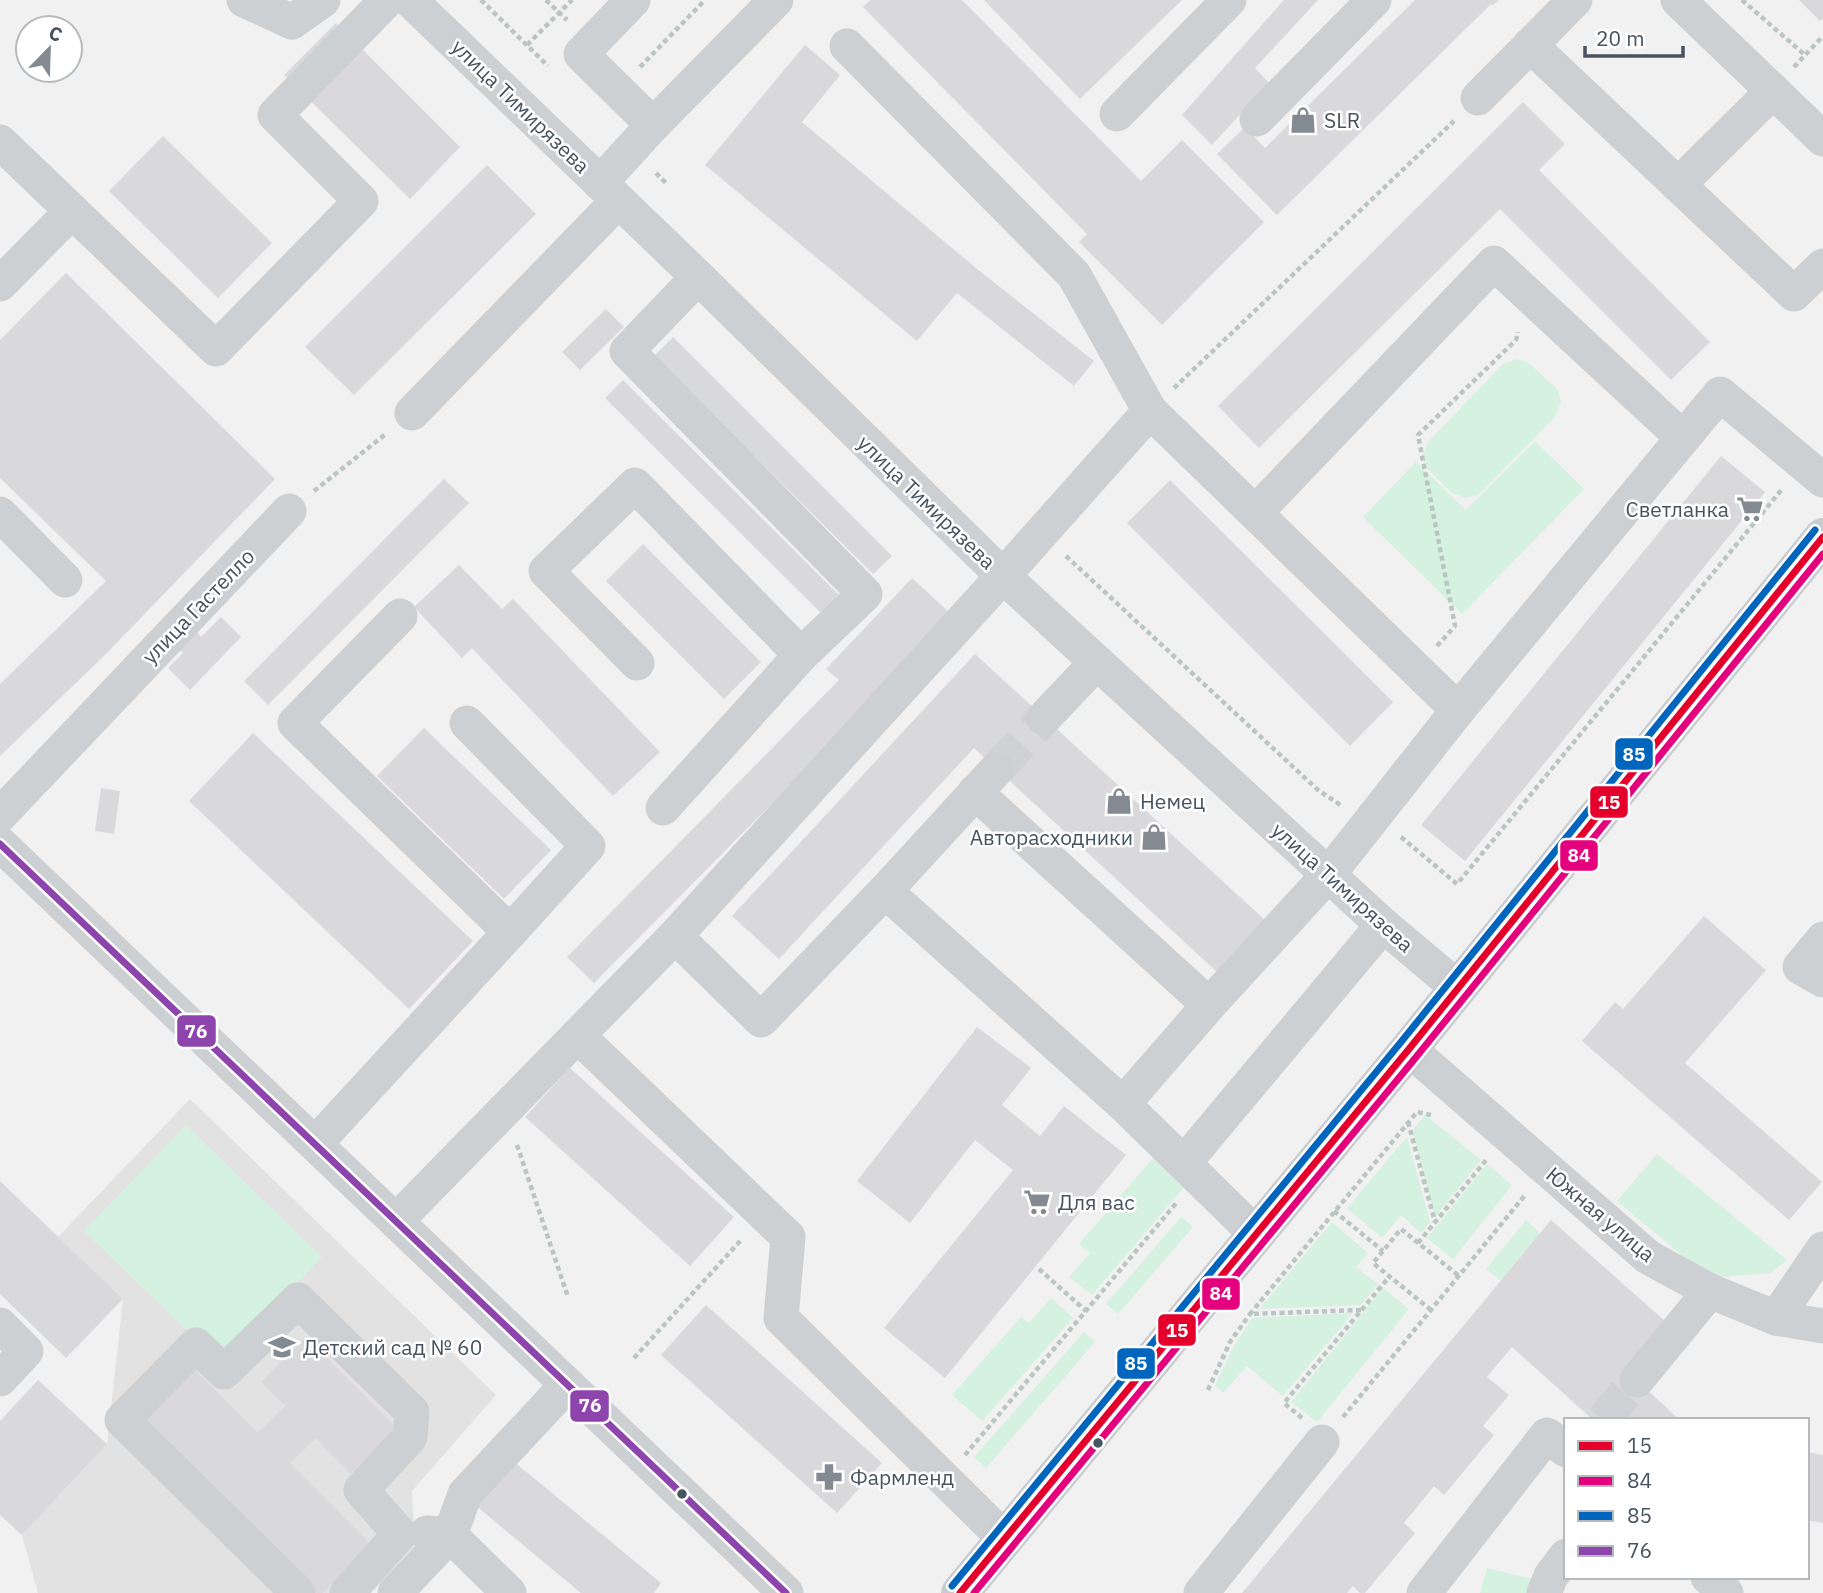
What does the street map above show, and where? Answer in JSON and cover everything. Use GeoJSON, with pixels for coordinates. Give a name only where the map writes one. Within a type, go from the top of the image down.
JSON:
{"type":"FeatureCollection","features":[{"type":"Feature","properties":{"kind":"main road"},"geometry":{"type":"LineString","coordinates":[[960,1593],[1409,1049],[1823,537]]}},
{"type":"Feature","properties":{"kind":"street"},"geometry":{"type":"LineString","coordinates":[[244,0],[292,22],[323,0]]}},
{"type":"Feature","properties":{"kind":"street"},"geometry":{"type":"LineString","coordinates":[[0,142],[216,349],[361,201],[275,115],[387,0]]}},
{"type":"Feature","properties":{"kind":"street","name":"улица Тимирязева"},"geometry":{"type":"LineString","coordinates":[[410,0],[1003,576],[1383,925],[1458,988]]}},
{"type":"Feature","properties":{"kind":"street"},"geometry":{"type":"LineString","coordinates":[[633,0],[581,54],[653,125]]}},
{"type":"Feature","properties":{"kind":"street"},"geometry":{"type":"LineString","coordinates":[[412,413],[609,192],[653,125],[776,0]]}},
{"type":"Feature","properties":{"kind":"street"},"geometry":{"type":"LineString","coordinates":[[1117,114],[1229,0]]}},
{"type":"Feature","properties":{"kind":"street"},"geometry":{"type":"LineString","coordinates":[[1257,119],[1374,0]]}},
{"type":"Feature","properties":{"kind":"street"},"geometry":{"type":"LineString","coordinates":[[1478,98],[1575,0]]}},
{"type":"Feature","properties":{"kind":"street"},"geometry":{"type":"LineString","coordinates":[[1678,0],[1823,139]]}},
{"type":"Feature","properties":{"kind":"street"},"geometry":{"type":"LineString","coordinates":[[847,46],[1074,275],[1150,411],[1458,710]]}},
{"type":"Feature","properties":{"kind":"street"},"geometry":{"type":"LineString","coordinates":[[1530,46],[1794,294],[1823,266]]}},
{"type":"Feature","properties":{"kind":"street"},"geometry":{"type":"LineString","coordinates":[[1678,185],[1773,91]]}},
{"type":"Feature","properties":{"kind":"street"},"geometry":{"type":"LineString","coordinates":[[0,284],[72,211]]}},
{"type":"Feature","properties":{"kind":"street"},"geometry":{"type":"LineString","coordinates":[[1256,512],[1494,263],[1683,438]]}},
{"type":"Feature","properties":{"kind":"street"},"geometry":{"type":"LineString","coordinates":[[663,808],[802,655],[864,594],[626,351],[698,277]]}},
{"type":"Feature","properties":{"kind":"street"},"geometry":{"type":"LineString","coordinates":[[1123,1104],[1328,875],[1458,710],[1720,394],[1813,471]]}},
{"type":"Feature","properties":{"kind":"street"},"geometry":{"type":"LineString","coordinates":[[396,1222],[675,936],[1150,411]]}},
{"type":"Feature","properties":{"kind":"street"},"geometry":{"type":"LineString","coordinates":[[637,663],[546,571],[635,485],[802,655]]}},
{"type":"Feature","properties":{"kind":"street","name":"улица Гастелло"},"geometry":{"type":"LineString","coordinates":[[0,815],[289,511]]}},
{"type":"Feature","properties":{"kind":"street"},"geometry":{"type":"LineString","coordinates":[[0,514],[65,580]]}},
{"type":"Feature","properties":{"kind":"street"},"geometry":{"type":"LineString","coordinates":[[400,616],[295,723],[510,932]]}},
{"type":"Feature","properties":{"kind":"street"},"geometry":{"type":"LineString","coordinates":[[1044,718],[1097,662]]}},
{"type":"Feature","properties":{"kind":"street"},"geometry":{"type":"LineString","coordinates":[[315,1144],[588,846],[467,723]]}},
{"type":"Feature","properties":{"kind":"street"},"geometry":{"type":"LineString","coordinates":[[675,936],[761,1020],[885,891],[986,780],[1209,1005]]}},
{"type":"Feature","properties":{"kind":"street"},"geometry":{"type":"LineString","coordinates":[[0,844],[786,1593]]}},
{"type":"Feature","properties":{"kind":"street"},"geometry":{"type":"LineString","coordinates":[[885,891],[1123,1104],[1256,1234]]}},
{"type":"Feature","properties":{"kind":"street"},"geometry":{"type":"LineString","coordinates":[[1191,1170],[1383,925]]}},
{"type":"Feature","properties":{"kind":"street"},"geometry":{"type":"LineString","coordinates":[[1823,939],[1800,967],[1823,980]]}},
{"type":"Feature","properties":{"kind":"street"},"geometry":{"type":"LineString","coordinates":[[578,1036],[788,1237],[781,1318],[1005,1539]]}},
{"type":"Feature","properties":{"kind":"street","name":"Южная улица"},"geometry":{"type":"LineString","coordinates":[[1409,1049],[1648,1257],[1710,1291],[1776,1318],[1823,1326]]}},
{"type":"Feature","properties":{"kind":"street"},"geometry":{"type":"LineString","coordinates":[[1776,1318],[1823,1249]]}},
{"type":"Feature","properties":{"kind":"street"},"geometry":{"type":"LineString","coordinates":[[1637,1380],[1710,1291]]}},
{"type":"Feature","properties":{"kind":"street"},"geometry":{"type":"LineString","coordinates":[[298,1593],[122,1420],[196,1345],[224,1372],[298,1300],[412,1412],[410,1437],[361,1490],[400,1534]]}},
{"type":"Feature","properties":{"kind":"street"},"geometry":{"type":"LineString","coordinates":[[0,1325],[26,1351],[0,1379]]}},
{"type":"Feature","properties":{"kind":"street"},"geometry":{"type":"LineString","coordinates":[[395,1593],[450,1535],[465,1494],[567,1385]]}},
{"type":"Feature","properties":{"kind":"street"},"geometry":{"type":"LineString","coordinates":[[1424,1593],[1547,1435],[1564,1448]]}},
{"type":"Feature","properties":{"kind":"street"},"geometry":{"type":"LineString","coordinates":[[1201,1593],[1324,1440]]}},
{"type":"Feature","properties":{"kind":"street"},"geometry":{"type":"LineString","coordinates":[[347,1593],[400,1534],[414,1532],[450,1535],[509,1593]]}},
{"type":"Feature","properties":{"kind":"street"},"geometry":{"type":"LineString","coordinates":[[1544,1593],[1550,1576],[1564,1558]]}},
{"type":"Feature","properties":{"kind":"street"},"geometry":{"type":"LineString","coordinates":[[1710,1579],[1726,1593]]}},
{"type":"Feature","properties":{"kind":"path"},"geometry":{"type":"LineString","coordinates":[[527,45],[572,0]]}},
{"type":"Feature","properties":{"kind":"path"},"geometry":{"type":"LineString","coordinates":[[1742,0],[1805,55]]}},
{"type":"Feature","properties":{"kind":"path"},"geometry":{"type":"LineString","coordinates":[[1150,411],[1478,98]]}},
{"type":"Feature","properties":{"kind":"path"},"geometry":{"type":"LineString","coordinates":[[1416,670],[1455,626],[1418,435],[1516,340],[1527,294]]}},
{"type":"Feature","properties":{"kind":"path"},"geometry":{"type":"LineString","coordinates":[[289,511],[412,413]]}},
{"type":"Feature","properties":{"kind":"path"},"geometry":{"type":"LineString","coordinates":[[1041,534],[1318,790],[1342,806],[1375,815],[1457,884],[1813,471]]}},
{"type":"Feature","properties":{"kind":"path"},"geometry":{"type":"LineString","coordinates":[[506,1110],[568,1297]]}},
{"type":"Feature","properties":{"kind":"path"},"geometry":{"type":"LineString","coordinates":[[1208,1390],[1230,1342],[1250,1314],[1408,1122],[1417,1112],[1436,1116]]}},
{"type":"Feature","properties":{"kind":"path"},"geometry":{"type":"LineString","coordinates":[[1408,1122],[1435,1223]]}},
{"type":"Feature","properties":{"kind":"path"},"geometry":{"type":"LineString","coordinates":[[1418,1243],[1488,1158],[1498,1167]]}},
{"type":"Feature","properties":{"kind":"path"},"geometry":{"type":"LineString","coordinates":[[944,1479],[1086,1311],[1191,1170]]}},
{"type":"Feature","properties":{"kind":"path"},"geometry":{"type":"LineString","coordinates":[[1390,1277],[1284,1403],[1324,1440],[1528,1192]]}},
{"type":"Feature","properties":{"kind":"path"},"geometry":{"type":"LineString","coordinates":[[1334,1211],[1383,1251]]}},
{"type":"Feature","properties":{"kind":"path"},"geometry":{"type":"LineString","coordinates":[[634,1358],[764,1214]]}},
{"type":"Feature","properties":{"kind":"path"},"geometry":{"type":"LineString","coordinates":[[1431,1310],[1373,1263],[1401,1228],[1459,1276]]}},
{"type":"Feature","properties":{"kind":"path"},"geometry":{"type":"LineString","coordinates":[[1039,1269],[1086,1311]]}},
{"type":"Feature","properties":{"kind":"path"},"geometry":{"type":"LineString","coordinates":[[1250,1314],[1361,1310]]}},
{"type":"Feature","properties":{"kind":"shaded area","name":"Детский сад № 60"},"geometry":{"type":"Polygon","coordinates":[[[190,1099],[496,1395],[412,1491],[415,1548],[371,1593],[38,1593],[22,1535],[107,1444],[123,1299],[58,1237],[190,1099]]]}},
{"type":"Feature","properties":{"kind":"green space"},"geometry":{"type":"Polygon","coordinates":[[[1517,359],[1529,363],[1558,390],[1561,403],[1554,418],[1478,495],[1466,498],[1452,493],[1425,466],[1423,454],[1429,441],[1503,364],[1517,359]]]}},
{"type":"Feature","properties":{"kind":"green space"},"geometry":{"type":"Polygon","coordinates":[[[1535,441],[1584,489],[1462,614],[1363,517],[1416,462],[1466,510],[1535,441]]]}},
{"type":"Feature","properties":{"kind":"green space"},"geometry":{"type":"Polygon","coordinates":[[[1425,1115],[1481,1160],[1435,1217],[1412,1131],[1425,1115]]]}},
{"type":"Feature","properties":{"kind":"green space"},"geometry":{"type":"Polygon","coordinates":[[[186,1125],[322,1257],[220,1362],[84,1231],[186,1125]]]}},
{"type":"Feature","properties":{"kind":"green space"},"geometry":{"type":"Polygon","coordinates":[[[1407,1137],[1430,1222],[1421,1233],[1401,1215],[1382,1238],[1347,1208],[1407,1137]]]}},
{"type":"Feature","properties":{"kind":"green space"},"geometry":{"type":"Polygon","coordinates":[[[1657,1154],[1787,1260],[1770,1273],[1722,1277],[1696,1267],[1617,1201],[1657,1154]]]}},
{"type":"Feature","properties":{"kind":"green space"},"geometry":{"type":"Polygon","coordinates":[[[1153,1158],[1185,1186],[1092,1295],[1069,1277],[1090,1253],[1079,1244],[1153,1158]]]}},
{"type":"Feature","properties":{"kind":"green space"},"geometry":{"type":"Polygon","coordinates":[[[1487,1164],[1512,1185],[1453,1259],[1427,1238],[1487,1164]]]}},
{"type":"Feature","properties":{"kind":"green space"},"geometry":{"type":"Polygon","coordinates":[[[1181,1217],[1193,1227],[1118,1314],[1106,1304],[1181,1217]]]}},
{"type":"Feature","properties":{"kind":"green space"},"geometry":{"type":"Polygon","coordinates":[[[1526,1220],[1540,1233],[1501,1281],[1486,1269],[1526,1220]]]}},
{"type":"Feature","properties":{"kind":"green space"},"geometry":{"type":"Polygon","coordinates":[[[1332,1222],[1368,1253],[1356,1267],[1378,1284],[1361,1305],[1259,1309],[1332,1222]]]}},
{"type":"Feature","properties":{"kind":"green space"},"geometry":{"type":"Polygon","coordinates":[[[1383,1288],[1409,1309],[1317,1422],[1291,1402],[1383,1288]]]}},
{"type":"Feature","properties":{"kind":"green space"},"geometry":{"type":"Polygon","coordinates":[[[1051,1298],[1073,1318],[982,1421],[952,1395],[1021,1317],[1029,1323],[1051,1298]]]}},
{"type":"Feature","properties":{"kind":"green space"},"geometry":{"type":"Polygon","coordinates":[[[1353,1313],[1283,1396],[1247,1366],[1223,1393],[1215,1385],[1234,1346],[1252,1318],[1353,1313]]]}},
{"type":"Feature","properties":{"kind":"green space"},"geometry":{"type":"Polygon","coordinates":[[[1084,1332],[1095,1342],[986,1468],[974,1457],[1084,1332]]]}},
{"type":"Feature","properties":{"kind":"green space"},"geometry":{"type":"Polygon","coordinates":[[[1487,1568],[1541,1581],[1537,1593],[1480,1593],[1487,1568]]]}},
{"type":"Feature","properties":{"kind":"building"},"geometry":{"type":"Polygon","coordinates":[[[870,0],[962,0],[1141,181],[1182,140],[1264,222],[1162,325],[1079,242],[1087,234],[863,7],[870,0]]]}},
{"type":"Feature","properties":{"kind":"building"},"geometry":{"type":"Polygon","coordinates":[[[984,0],[1182,0],[1080,99],[984,0]]]}},
{"type":"Feature","properties":{"kind":"building"},"geometry":{"type":"Polygon","coordinates":[[[1284,0],[1318,0],[1255,68],[1269,83],[1212,145],[1182,115],[1284,0]]]}},
{"type":"Feature","properties":{"kind":"building"},"geometry":{"type":"Polygon","coordinates":[[[1415,0],[1499,0],[1491,4],[1277,215],[1217,154],[1245,127],[1265,148],[1415,0]]]}},
{"type":"Feature","properties":{"kind":"building"},"geometry":{"type":"Polygon","coordinates":[[[1799,0],[1823,0],[1823,18],[1820,21],[1799,0]]]}},
{"type":"Feature","properties":{"kind":"building"},"geometry":{"type":"Polygon","coordinates":[[[336,23],[460,147],[410,199],[284,75],[336,23]]]}},
{"type":"Feature","properties":{"kind":"building"},"geometry":{"type":"Polygon","coordinates":[[[805,45],[840,75],[802,122],[977,269],[1094,361],[1074,386],[957,293],[917,341],[705,165],[805,45]]]}},
{"type":"Feature","properties":{"kind":"building"},"geometry":{"type":"Polygon","coordinates":[[[1523,102],[1565,144],[1539,170],[1710,342],[1671,380],[1500,209],[1259,448],[1218,406],[1523,102]]]}},
{"type":"Feature","properties":{"kind":"building"},"geometry":{"type":"Polygon","coordinates":[[[163,136],[272,243],[218,298],[109,191],[163,136]]]}},
{"type":"Feature","properties":{"kind":"building"},"geometry":{"type":"Polygon","coordinates":[[[487,165],[536,214],[354,395],[305,347],[487,165]]]}},
{"type":"Feature","properties":{"kind":"building"},"geometry":{"type":"Polygon","coordinates":[[[66,273],[275,479],[105,655],[0,756],[0,684],[106,581],[0,478],[0,340],[66,273]]]}},
{"type":"Feature","properties":{"kind":"building"},"geometry":{"type":"Polygon","coordinates":[[[606,309],[624,327],[580,370],[562,352],[606,309]]]}},
{"type":"Feature","properties":{"kind":"building"},"geometry":{"type":"Polygon","coordinates":[[[673,337],[892,556],[873,574],[654,356],[673,337]]]}},
{"type":"Feature","properties":{"kind":"building"},"geometry":{"type":"Polygon","coordinates":[[[623,380],[842,598],[824,616],[605,398],[623,380]]]}},
{"type":"Feature","properties":{"kind":"building"},"geometry":{"type":"Polygon","coordinates":[[[1721,456],[1765,492],[1465,861],[1421,825],[1721,456]]]}},
{"type":"Feature","properties":{"kind":"building"},"geometry":{"type":"Polygon","coordinates":[[[444,479],[469,503],[268,705],[244,681],[444,479]]]}},
{"type":"Feature","properties":{"kind":"building"},"geometry":{"type":"Polygon","coordinates":[[[1170,480],[1393,702],[1350,746],[1127,523],[1170,480]]]}},
{"type":"Feature","properties":{"kind":"building"},"geometry":{"type":"Polygon","coordinates":[[[643,544],[761,662],[724,699],[606,581],[643,544]]]}},
{"type":"Feature","properties":{"kind":"building"},"geometry":{"type":"Polygon","coordinates":[[[459,565],[502,609],[513,599],[660,752],[613,796],[472,648],[462,658],[414,607],[459,565]]]}},
{"type":"Feature","properties":{"kind":"building"},"geometry":{"type":"Polygon","coordinates":[[[912,578],[952,615],[809,766],[594,983],[567,957],[839,680],[826,669],[912,578]]]}},
{"type":"Feature","properties":{"kind":"building"},"geometry":{"type":"Polygon","coordinates":[[[221,617],[241,637],[190,690],[168,668],[183,653],[178,648],[195,630],[201,637],[221,617]]]}},
{"type":"Feature","properties":{"kind":"building"},"geometry":{"type":"Polygon","coordinates":[[[975,654],[1265,920],[1217,972],[974,748],[779,959],[732,916],[975,654]]]}},
{"type":"Feature","properties":{"kind":"building"},"geometry":{"type":"Polygon","coordinates":[[[424,728],[551,850],[504,899],[377,776],[424,728]]]}},
{"type":"Feature","properties":{"kind":"building"},"geometry":{"type":"Polygon","coordinates":[[[253,733],[473,941],[409,1009],[189,801],[253,733]]]}},
{"type":"Feature","properties":{"kind":"building"},"geometry":{"type":"Polygon","coordinates":[[[101,788],[120,791],[114,834],[95,831],[101,788]]]}},
{"type":"Feature","properties":{"kind":"building"},"geometry":{"type":"Polygon","coordinates":[[[1704,916],[1766,970],[1685,1063],[1822,1182],[1789,1220],[1582,1041],[1615,1002],[1623,1009],[1704,916]]]}},
{"type":"Feature","properties":{"kind":"building","name":"Для вас"},"geometry":{"type":"Polygon","coordinates":[[[977,1027],[1031,1068],[1002,1105],[1040,1136],[1064,1106],[1126,1155],[945,1378],[884,1328],[1013,1170],[975,1140],[910,1223],[857,1181],[977,1027]]]}},
{"type":"Feature","properties":{"kind":"building"},"geometry":{"type":"Polygon","coordinates":[[[570,1068],[734,1217],[690,1266],[525,1117],[570,1068]]]}},
{"type":"Feature","properties":{"kind":"building"},"geometry":{"type":"Polygon","coordinates":[[[0,1181],[123,1299],[66,1358],[0,1294],[0,1181]]]}},
{"type":"Feature","properties":{"kind":"building"},"geometry":{"type":"Polygon","coordinates":[[[1551,1220],[1673,1328],[1632,1376],[1678,1418],[1591,1418],[1512,1347],[1487,1377],[1509,1395],[1483,1426],[1494,1435],[1444,1495],[1434,1486],[1404,1523],[1415,1533],[1365,1593],[1360,1593],[1353,1586],[1347,1593],[1242,1593],[1551,1220]]]}},
{"type":"Feature","properties":{"kind":"building"},"geometry":{"type":"Polygon","coordinates":[[[706,1305],[882,1463],[837,1513],[661,1355],[706,1305]]]}},
{"type":"Feature","properties":{"kind":"building","name":"Детский сад № 60"},"geometry":{"type":"Polygon","coordinates":[[[306,1337],[397,1428],[351,1474],[316,1438],[290,1463],[371,1545],[323,1593],[316,1593],[143,1418],[194,1369],[258,1433],[285,1406],[261,1382],[306,1337]]]}},
{"type":"Feature","properties":{"kind":"building"},"geometry":{"type":"Polygon","coordinates":[[[38,1380],[107,1444],[22,1535],[0,1515],[0,1421],[38,1380]]]}},
{"type":"Feature","properties":{"kind":"building"},"geometry":{"type":"Polygon","coordinates":[[[1809,1452],[1823,1455],[1823,1523],[1809,1520],[1809,1452]]]}},
{"type":"Feature","properties":{"kind":"building"},"geometry":{"type":"Polygon","coordinates":[[[512,1460],[661,1583],[654,1593],[581,1593],[475,1505],[512,1460]]]}},
{"type":"Feature","properties":{"kind":"tunnel"},"geometry":{"type":"LineString","coordinates":[[997,769],[1044,718]]}},
{"type":"Feature","properties":{"kind":"tunnel"},"geometry":{"type":"LineString","coordinates":[[1605,1418],[1637,1380]]}},
{"type":"Feature","properties":{"kind":"transit line","name":"85"},"geometry":{"type":"LineString","coordinates":[[952,1586],[1401,1042],[1815,530]]}},
{"type":"Feature","properties":{"kind":"transit line","name":"15"},"geometry":{"type":"LineString","coordinates":[[960,1593],[1409,1049],[1823,537]]}},
{"type":"Feature","properties":{"kind":"transit line","name":"84"},"geometry":{"type":"LineString","coordinates":[[974,1593],[1417,1056],[1823,554]]}},
{"type":"Feature","properties":{"kind":"transit line","name":"76"},"geometry":{"type":"LineString","coordinates":[[0,844],[786,1593]]}},
{"type":"Feature","properties":{"kind":"place","name":"SLR"},"geometry":{"type":"Point","coordinates":[1303,120]}},
{"type":"Feature","properties":{"kind":"place","name":"Светланка"},"geometry":{"type":"Point","coordinates":[1750,509]}},
{"type":"Feature","properties":{"kind":"place","name":"Немец"},"geometry":{"type":"Point","coordinates":[1119,801]}},
{"type":"Feature","properties":{"kind":"place","name":"Авторасходники"},"geometry":{"type":"Point","coordinates":[1154,837]}},
{"type":"Feature","properties":{"kind":"place","name":"Для вас"},"geometry":{"type":"Point","coordinates":[1037,1202]}},
{"type":"Feature","properties":{"kind":"place","name":"Детский сад № 60"},"geometry":{"type":"Point","coordinates":[282,1347]}},
{"type":"Feature","properties":{"kind":"place","name":"Фармленд"},"geometry":{"type":"Point","coordinates":[829,1477]}}]}
